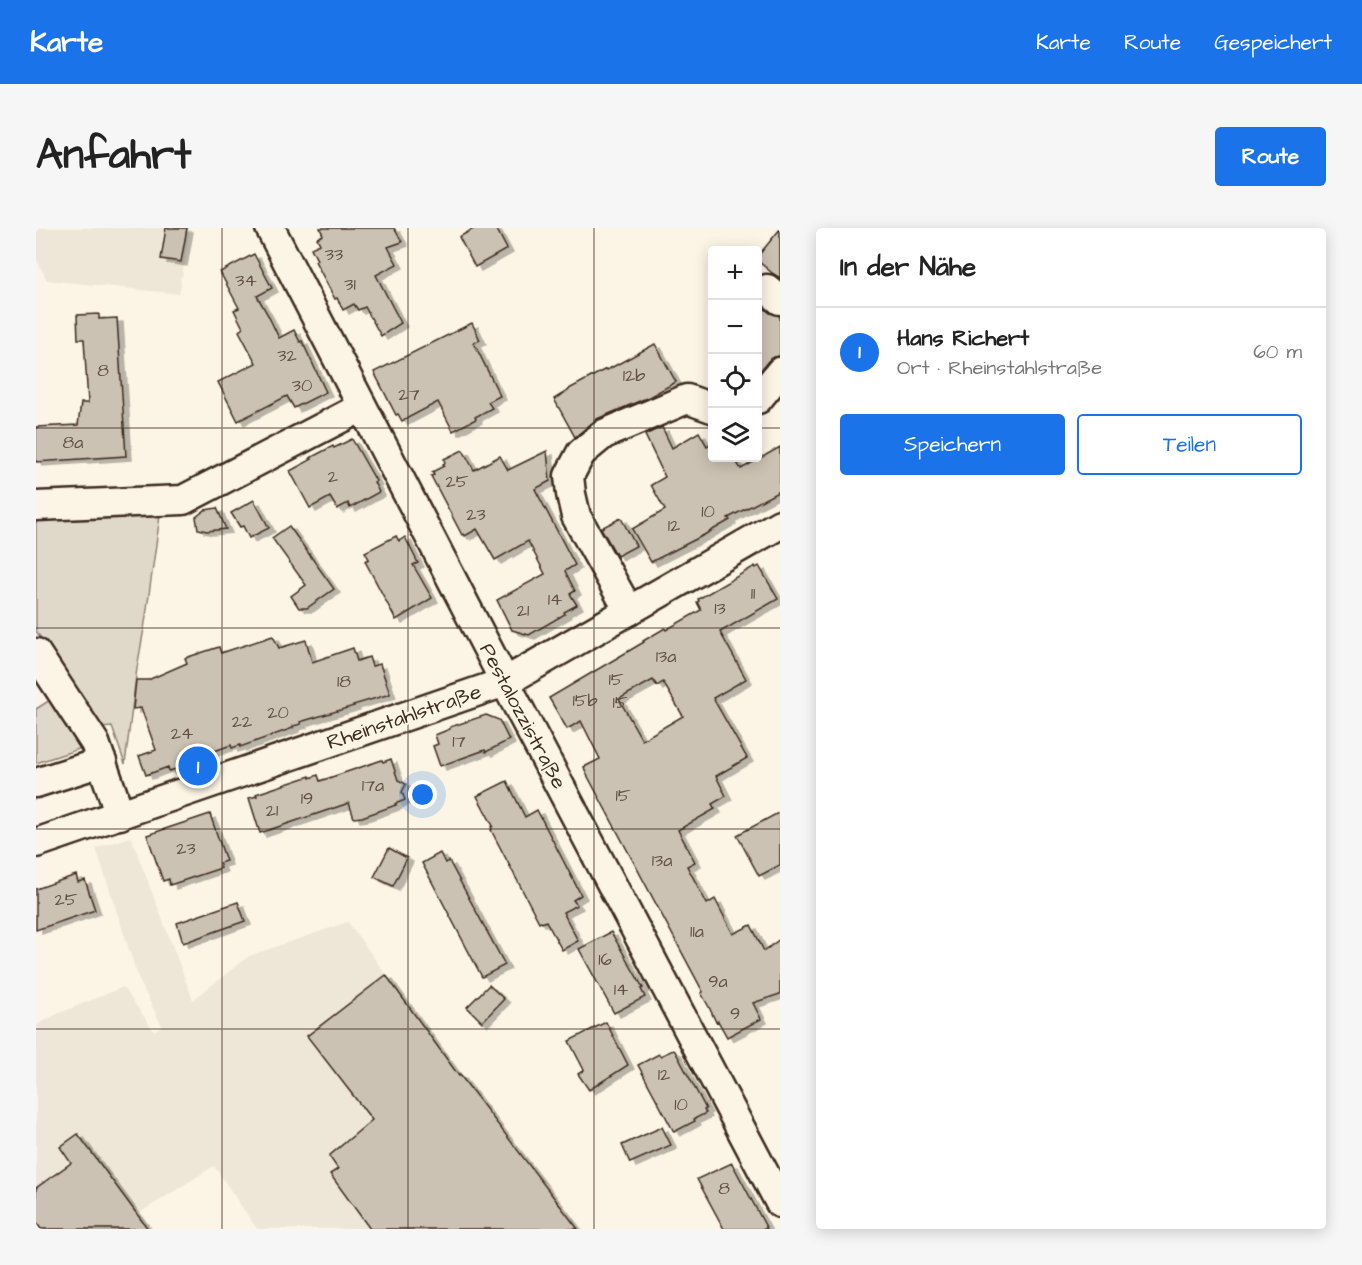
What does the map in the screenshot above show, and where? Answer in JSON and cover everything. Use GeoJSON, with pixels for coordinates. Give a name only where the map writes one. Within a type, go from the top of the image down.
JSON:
{"type":"FeatureCollection","features":[{"type":"Feature","properties":{"kind":"street","name":"Pestalozzistraße"},"geometry":{"type":"LineString","coordinates":[[270,228],[505,682],[780,1203]]}},
{"type":"Feature","properties":{"kind":"street"},"geometry":{"type":"LineString","coordinates":[[762,394],[780,372]]}},
{"type":"Feature","properties":{"kind":"street"},"geometry":{"type":"LineString","coordinates":[[629,611],[576,516],[570,476],[581,453],[604,434],[687,399],[708,407]]}},
{"type":"Feature","properties":{"kind":"street"},"geometry":{"type":"LineString","coordinates":[[36,506],[183,500],[362,407]]}},
{"type":"Feature","properties":{"kind":"street","name":"Rheinstahlstraße"},"geometry":{"type":"LineString","coordinates":[[36,843],[505,682],[780,524]]}},
{"type":"Feature","properties":{"kind":"street"},"geometry":{"type":"LineString","coordinates":[[36,653],[95,743],[120,815]]}},
{"type":"Feature","properties":{"kind":"street"},"geometry":{"type":"LineString","coordinates":[[36,783],[102,762]]}},
{"type":"Feature","properties":{"kind":"shaded area"},"geometry":{"type":"Polygon","coordinates":[[[36,228],[190,228],[182,277],[180,277],[179,294],[47,280],[36,259],[36,228]]]}},
{"type":"Feature","properties":{"kind":"shaded area"},"geometry":{"type":"Polygon","coordinates":[[[160,516],[125,764],[112,727],[101,728],[36,631],[36,520],[160,516]]]}},
{"type":"Feature","properties":{"kind":"shaded area"},"geometry":{"type":"Polygon","coordinates":[[[50,700],[82,748],[36,763],[36,709],[50,700]]]}},
{"type":"Feature","properties":{"kind":"shaded area"},"geometry":{"type":"Polygon","coordinates":[[[131,837],[193,1000],[249,956],[348,922],[446,1058],[577,1229],[257,1229],[214,1166],[141,1212],[150,1229],[36,1229],[36,1025],[123,987],[154,1031],[162,1026],[139,980],[96,848],[131,837]]]}},
{"type":"Feature","properties":{"kind":"building"},"geometry":{"type":"Polygon","coordinates":[[[166,228],[187,228],[181,262],[161,259],[166,228]]]}},
{"type":"Feature","properties":{"kind":"building"},"geometry":{"type":"Polygon","coordinates":[[[320,228],[394,228],[402,242],[388,247],[397,264],[376,275],[401,323],[381,336],[365,307],[358,310],[354,304],[343,310],[315,261],[317,260],[311,248],[320,244],[317,238],[323,235],[320,228]]]}},
{"type":"Feature","properties":{"kind":"building"},"geometry":{"type":"Polygon","coordinates":[[[475,228],[496,228],[507,249],[475,267],[459,237],[475,228]]]}},
{"type":"Feature","properties":{"kind":"building"},"geometry":{"type":"Polygon","coordinates":[[[780,229],[780,278],[762,264],[762,251],[780,229]]]}},
{"type":"Feature","properties":{"kind":"building"},"geometry":{"type":"Polygon","coordinates":[[[254,254],[272,288],[257,296],[279,338],[294,330],[300,342],[302,341],[326,392],[294,408],[287,396],[238,421],[218,382],[256,363],[239,331],[243,328],[234,310],[239,308],[220,272],[254,254]]]}},
{"type":"Feature","properties":{"kind":"building"},"geometry":{"type":"Polygon","coordinates":[[[762,306],[770,313],[780,316],[780,356],[768,361],[762,369],[762,306]]]}},
{"type":"Feature","properties":{"kind":"building"},"geometry":{"type":"Polygon","coordinates":[[[99,314],[99,319],[117,318],[126,456],[36,462],[36,427],[78,425],[81,403],[88,403],[84,339],[78,339],[77,315],[99,314]]]}},
{"type":"Feature","properties":{"kind":"building"},"geometry":{"type":"Polygon","coordinates":[[[472,323],[480,340],[474,343],[500,396],[488,402],[492,408],[453,431],[438,402],[402,421],[398,414],[396,415],[374,372],[472,323]]]}},
{"type":"Feature","properties":{"kind":"building"},"geometry":{"type":"Polygon","coordinates":[[[655,344],[676,382],[649,397],[597,419],[575,437],[554,399],[655,344]]]}},
{"type":"Feature","properties":{"kind":"building"},"geometry":{"type":"Polygon","coordinates":[[[662,427],[672,448],[699,432],[708,445],[708,462],[737,462],[741,469],[753,462],[762,462],[762,457],[780,447],[780,491],[728,518],[730,520],[704,535],[651,562],[632,529],[665,510],[651,485],[665,477],[645,435],[662,427]]]}},
{"type":"Feature","properties":{"kind":"building"},"geometry":{"type":"Polygon","coordinates":[[[352,439],[376,481],[374,482],[379,492],[350,508],[348,503],[337,509],[330,497],[310,508],[290,471],[333,446],[334,448],[352,439]]]}},
{"type":"Feature","properties":{"kind":"building"},"geometry":{"type":"Polygon","coordinates":[[[463,450],[474,470],[500,456],[508,470],[547,451],[550,481],[535,489],[575,565],[565,571],[575,591],[570,594],[577,605],[529,635],[512,630],[497,600],[545,574],[528,541],[495,560],[477,529],[465,536],[462,535],[431,476],[434,475],[432,472],[444,466],[444,459],[463,450]]]}},
{"type":"Feature","properties":{"kind":"building"},"geometry":{"type":"Polygon","coordinates":[[[254,500],[269,528],[249,538],[243,526],[240,527],[231,513],[254,500]]]}},
{"type":"Feature","properties":{"kind":"building"},"geometry":{"type":"Polygon","coordinates":[[[217,508],[226,529],[207,531],[198,529],[196,517],[205,510],[217,508]]]}},
{"type":"Feature","properties":{"kind":"building"},"geometry":{"type":"Polygon","coordinates":[[[621,518],[636,546],[617,556],[601,528],[621,518]]]}},
{"type":"Feature","properties":{"kind":"building"},"geometry":{"type":"Polygon","coordinates":[[[289,526],[334,589],[307,608],[299,608],[291,596],[306,585],[272,538],[289,526]]]}},
{"type":"Feature","properties":{"kind":"building"},"geometry":{"type":"Polygon","coordinates":[[[396,536],[399,541],[405,537],[418,563],[413,565],[432,598],[396,620],[365,561],[369,559],[365,552],[396,536]]]}},
{"type":"Feature","properties":{"kind":"building"},"geometry":{"type":"Polygon","coordinates":[[[755,566],[756,568],[759,566],[778,599],[720,632],[746,679],[713,698],[747,758],[716,776],[726,796],[712,804],[715,809],[678,830],[695,862],[687,866],[707,904],[715,899],[733,934],[751,925],[764,951],[780,939],[780,994],[753,1003],[761,1019],[727,1037],[718,1021],[716,1022],[701,993],[703,992],[586,773],[584,767],[600,759],[581,721],[567,729],[549,698],[665,628],[666,630],[701,610],[698,599],[755,566]],[[653,680],[619,699],[642,740],[683,716],[663,682],[657,686],[653,680]]]}},
{"type":"Feature","properties":{"kind":"building"},"geometry":{"type":"Polygon","coordinates":[[[273,636],[279,648],[306,640],[312,662],[353,648],[357,661],[369,657],[372,666],[380,664],[390,694],[300,722],[301,724],[293,728],[240,747],[240,745],[232,748],[231,745],[195,758],[196,762],[183,767],[169,771],[168,767],[146,775],[139,756],[156,750],[141,708],[133,709],[136,680],[148,680],[187,663],[185,658],[219,647],[221,653],[273,636]]]}},
{"type":"Feature","properties":{"kind":"building"},"geometry":{"type":"Polygon","coordinates":[[[486,715],[499,720],[509,740],[486,752],[485,750],[440,766],[433,746],[438,744],[435,735],[450,727],[486,715]]]}},
{"type":"Feature","properties":{"kind":"building"},"geometry":{"type":"Polygon","coordinates":[[[391,759],[398,780],[406,784],[402,792],[405,800],[354,818],[349,803],[260,833],[249,798],[257,796],[256,794],[310,776],[310,778],[318,775],[320,781],[391,759]]]}},
{"type":"Feature","properties":{"kind":"building"},"geometry":{"type":"Polygon","coordinates":[[[507,781],[525,817],[537,810],[581,895],[573,900],[577,905],[563,912],[578,941],[562,950],[546,921],[539,922],[491,830],[493,826],[477,796],[507,781]]]}},
{"type":"Feature","properties":{"kind":"building"},"geometry":{"type":"Polygon","coordinates":[[[780,812],[780,865],[759,876],[737,835],[780,812]]]}},
{"type":"Feature","properties":{"kind":"building"},"geometry":{"type":"Polygon","coordinates":[[[210,814],[226,861],[219,863],[221,868],[170,885],[169,879],[163,881],[147,835],[210,814]]]}},
{"type":"Feature","properties":{"kind":"building"},"geometry":{"type":"Polygon","coordinates":[[[389,848],[407,858],[393,886],[374,877],[389,848]]]}},
{"type":"Feature","properties":{"kind":"building"},"geometry":{"type":"Polygon","coordinates":[[[440,853],[445,863],[449,861],[505,965],[482,977],[422,863],[440,853]]]}},
{"type":"Feature","properties":{"kind":"building"},"geometry":{"type":"Polygon","coordinates":[[[76,875],[78,882],[85,880],[95,910],[36,930],[36,889],[76,875]]]}},
{"type":"Feature","properties":{"kind":"building"},"geometry":{"type":"Polygon","coordinates":[[[238,902],[245,921],[183,943],[177,923],[238,902]]]}},
{"type":"Feature","properties":{"kind":"building"},"geometry":{"type":"Polygon","coordinates":[[[611,932],[643,988],[641,989],[645,997],[614,1013],[579,949],[611,932]]]}},
{"type":"Feature","properties":{"kind":"building"},"geometry":{"type":"Polygon","coordinates":[[[386,975],[459,1076],[578,1229],[370,1229],[330,1174],[338,1169],[329,1156],[372,1120],[307,1036],[386,975]]]}},
{"type":"Feature","properties":{"kind":"building"},"geometry":{"type":"Polygon","coordinates":[[[489,985],[504,999],[482,1022],[467,1007],[489,985]]]}},
{"type":"Feature","properties":{"kind":"building"},"geometry":{"type":"Polygon","coordinates":[[[606,1022],[628,1065],[589,1090],[578,1074],[584,1070],[569,1041],[606,1022]]]}},
{"type":"Feature","properties":{"kind":"building"},"geometry":{"type":"Polygon","coordinates":[[[673,1050],[706,1109],[704,1110],[706,1113],[694,1119],[695,1121],[674,1132],[638,1065],[659,1054],[660,1056],[673,1050]]]}},
{"type":"Feature","properties":{"kind":"building"},"geometry":{"type":"Polygon","coordinates":[[[662,1127],[671,1145],[630,1163],[622,1145],[662,1127]]]}},
{"type":"Feature","properties":{"kind":"building"},"geometry":{"type":"Polygon","coordinates":[[[78,1134],[148,1229],[41,1229],[36,1222],[36,1188],[71,1163],[60,1147],[78,1134]]]}},
{"type":"Feature","properties":{"kind":"building"},"geometry":{"type":"Polygon","coordinates":[[[732,1163],[767,1229],[724,1229],[697,1179],[732,1163]]]}},
{"type":"Feature","properties":{"kind":"place","name":"Hans Richert"},"geometry":{"type":"Point","coordinates":[198,766]}}]}
